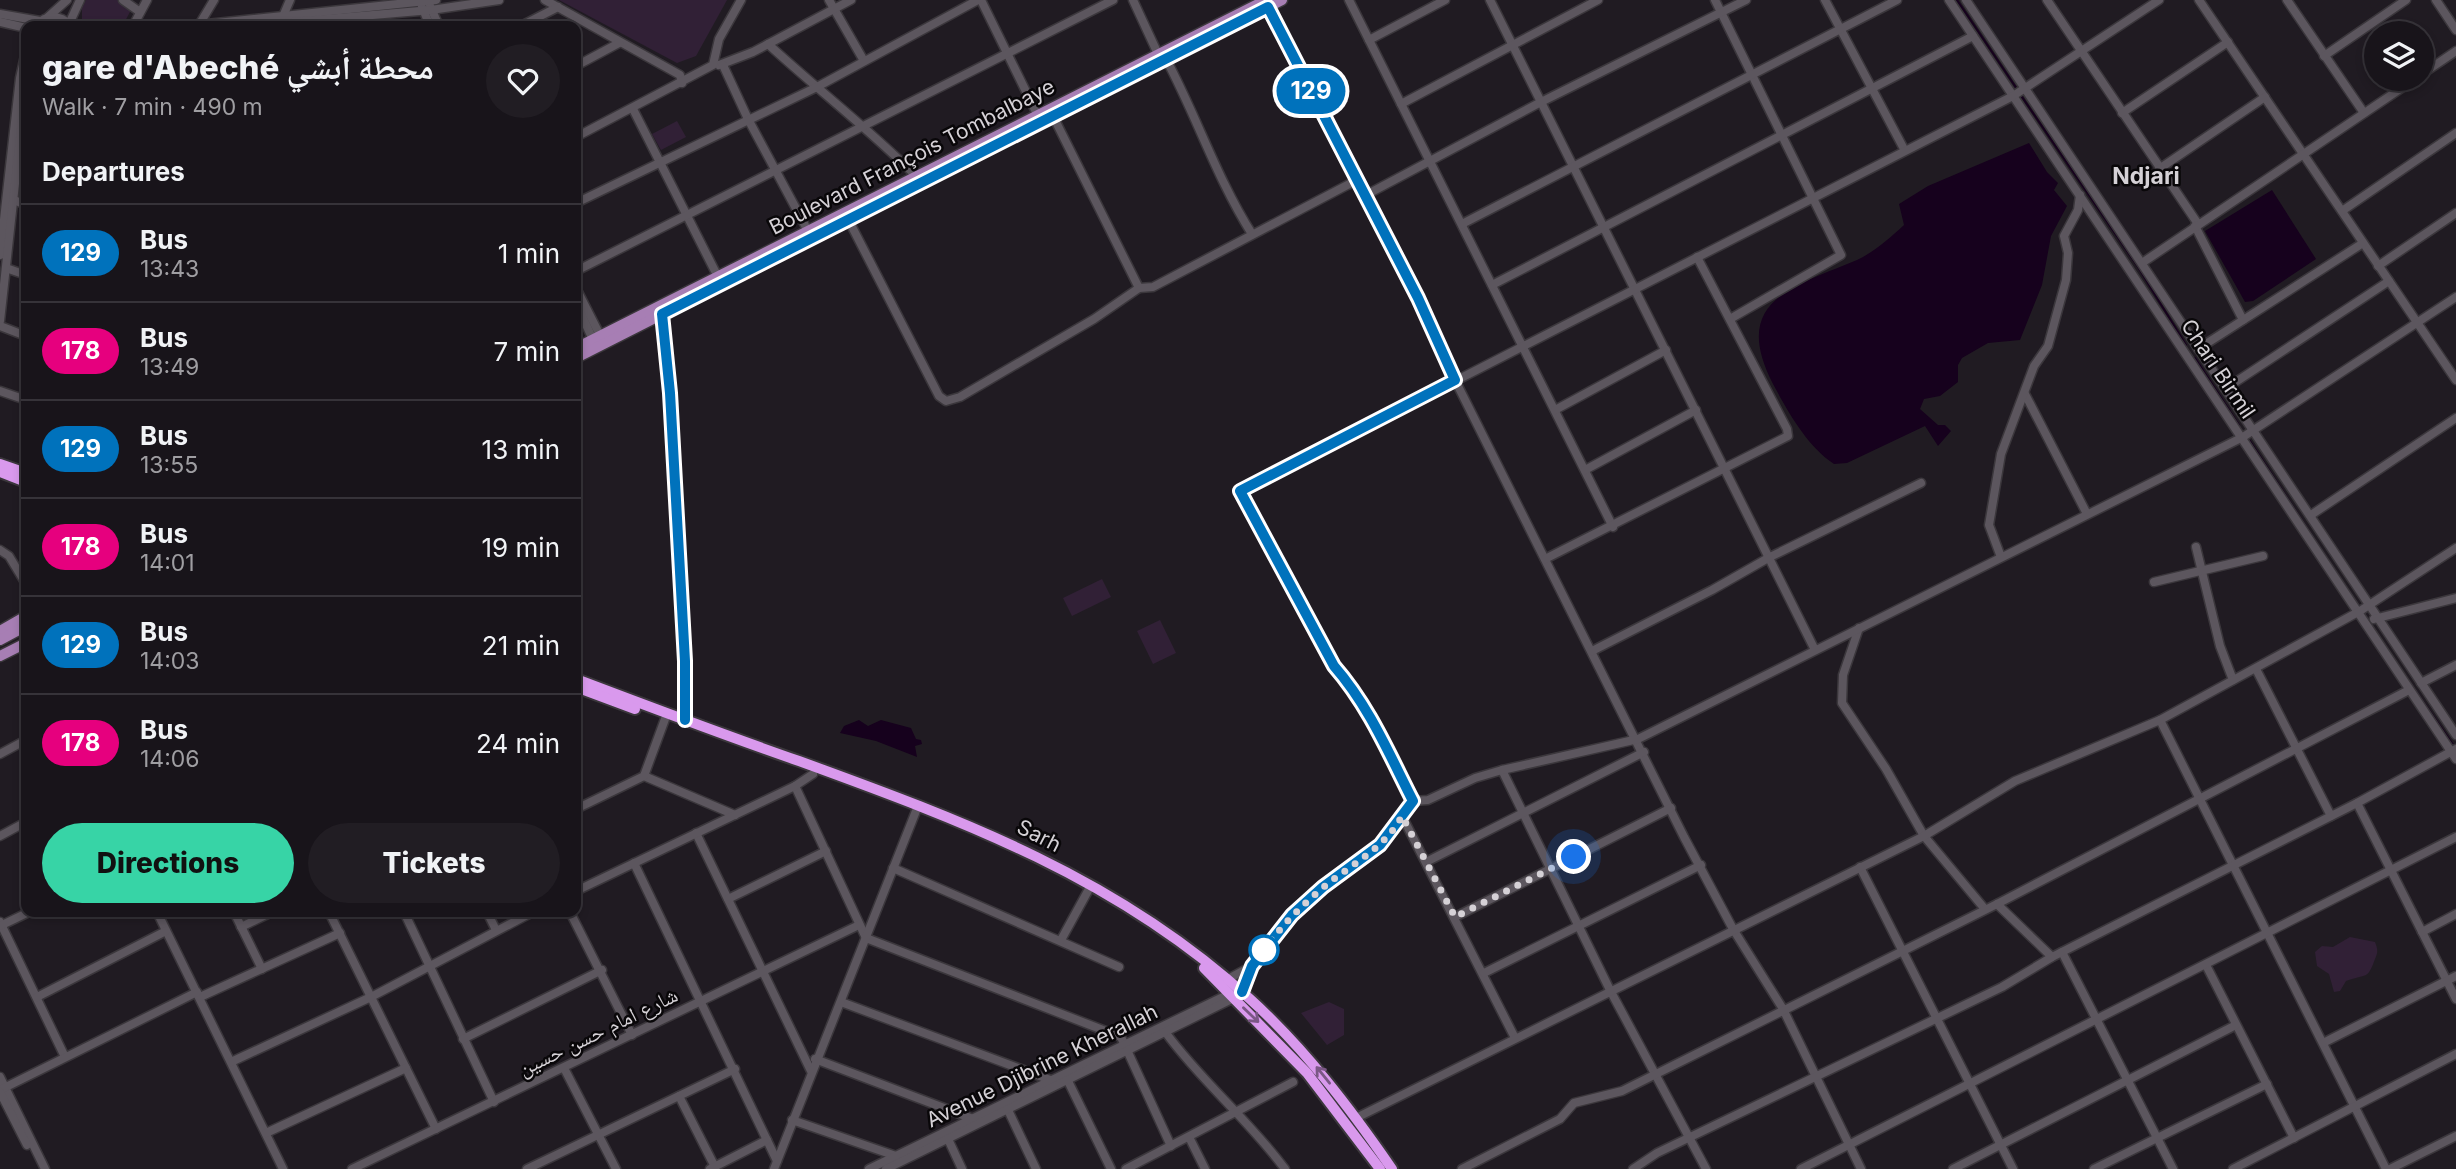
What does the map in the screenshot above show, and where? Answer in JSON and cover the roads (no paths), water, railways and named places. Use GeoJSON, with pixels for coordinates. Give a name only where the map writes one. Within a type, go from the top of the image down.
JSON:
{"type":"FeatureCollection","features":[{"type":"Feature","properties":{"kind":"highway"},"geometry":{"type":"LineString","coordinates":[[0,464],[21,471]]}},
{"type":"Feature","properties":{"kind":"highway"},"geometry":{"type":"LineString","coordinates":[[0,472],[21,480]]}},
{"type":"Feature","properties":{"kind":"highway","name":"Sarh"},"geometry":{"type":"LineString","coordinates":[[581,681],[919,804],[1006,840],[1117,900],[1228,979],[1235,995],[1307,1073],[1380,1169]]}},
{"type":"Feature","properties":{"kind":"highway","name":"Sarh"},"geometry":{"type":"LineString","coordinates":[[581,689],[1002,844],[1089,889],[1147,924],[1196,962],[1313,1063],[1392,1169]]}},
{"type":"Feature","properties":{"kind":"main road","name":"Boulevard François Tombalbaye"},"geometry":{"type":"LineString","coordinates":[[581,354],[599,341],[718,277],[916,176],[1274,2]]}},
{"type":"Feature","properties":{"kind":"main road","name":"Boulevard François Tombalbaye"},"geometry":{"type":"LineString","coordinates":[[581,346],[662,314],[1039,118],[1053,116],[1162,57]]}},
{"type":"Feature","properties":{"kind":"main road"},"geometry":{"type":"LineString","coordinates":[[0,631],[21,619]]}},
{"type":"Feature","properties":{"kind":"main road"},"geometry":{"type":"LineString","coordinates":[[0,640],[21,629]]}},
{"type":"Feature","properties":{"kind":"main road"},"geometry":{"type":"LineString","coordinates":[[0,646],[21,635]]}},
{"type":"Feature","properties":{"kind":"main road"},"geometry":{"type":"LineString","coordinates":[[0,656],[21,647]]}},
{"type":"Feature","properties":{"kind":"street"},"geometry":{"type":"LineString","coordinates":[[42,21],[67,0]]}},
{"type":"Feature","properties":{"kind":"street"},"geometry":{"type":"LineString","coordinates":[[72,21],[80,0]]}},
{"type":"Feature","properties":{"kind":"street"},"geometry":{"type":"LineString","coordinates":[[123,0],[140,12]]}},
{"type":"Feature","properties":{"kind":"street"},"geometry":{"type":"LineString","coordinates":[[136,21],[146,0]]}},
{"type":"Feature","properties":{"kind":"street"},"geometry":{"type":"LineString","coordinates":[[202,21],[215,0]]}},
{"type":"Feature","properties":{"kind":"street"},"geometry":{"type":"LineString","coordinates":[[287,20],[290,0]]}},
{"type":"Feature","properties":{"kind":"street"},"geometry":{"type":"LineString","coordinates":[[426,0],[429,21]]}},
{"type":"Feature","properties":{"kind":"street"},"geometry":{"type":"LineString","coordinates":[[287,20],[359,3],[436,0]]}},
{"type":"Feature","properties":{"kind":"street"},"geometry":{"type":"LineString","coordinates":[[269,21],[426,11],[499,0]]}},
{"type":"Feature","properties":{"kind":"street"},"geometry":{"type":"LineString","coordinates":[[545,0],[581,21]]}},
{"type":"Feature","properties":{"kind":"street"},"geometry":{"type":"LineString","coordinates":[[713,65],[719,39],[741,0]]}},
{"type":"Feature","properties":{"kind":"street"},"geometry":{"type":"LineString","coordinates":[[830,0],[864,61]]}},
{"type":"Feature","properties":{"kind":"street"},"geometry":{"type":"LineString","coordinates":[[581,135],[713,65],[723,65],[768,44],[851,0]]}},
{"type":"Feature","properties":{"kind":"street"},"geometry":{"type":"LineString","coordinates":[[581,201],[816,88],[979,0],[1039,118]]}},
{"type":"Feature","properties":{"kind":"street"},"geometry":{"type":"LineString","coordinates":[[581,268],[1113,0]]}},
{"type":"Feature","properties":{"kind":"street"},"geometry":{"type":"LineString","coordinates":[[1133,0],[1194,112],[1219,176],[1252,234]]}},
{"type":"Feature","properties":{"kind":"street"},"geometry":{"type":"LineString","coordinates":[[1349,0],[1613,527]]}},
{"type":"Feature","properties":{"kind":"street"},"geometry":{"type":"LineString","coordinates":[[1369,40],[1445,0]]}},
{"type":"Feature","properties":{"kind":"street"},"geometry":{"type":"LineString","coordinates":[[1490,0],[1815,650]]}},
{"type":"Feature","properties":{"kind":"street"},"geometry":{"type":"LineString","coordinates":[[1401,104],[1598,0]]}},
{"type":"Feature","properties":{"kind":"street"},"geometry":{"type":"LineString","coordinates":[[1714,0],[1841,255],[1730,318]]}},
{"type":"Feature","properties":{"kind":"street"},"geometry":{"type":"LineString","coordinates":[[1364,196],[1541,102],[1746,0]]}},
{"type":"Feature","properties":{"kind":"street"},"geometry":{"type":"LineString","coordinates":[[1825,0],[1904,149]]}},
{"type":"Feature","properties":{"kind":"street"},"geometry":{"type":"LineString","coordinates":[[1462,224],[1897,0]]}},
{"type":"Feature","properties":{"kind":"street","name":"Chari Birmil"},"geometry":{"type":"LineString","coordinates":[[1949,0],[1973,36],[2019,92],[2141,264],[2225,389],[2248,433],[2410,690],[2454,753]]}},
{"type":"Feature","properties":{"kind":"street","name":"Chari Birmil"},"geometry":{"type":"LineString","coordinates":[[1966,0],[2080,194],[2248,433],[2311,515],[2456,735]]}},
{"type":"Feature","properties":{"kind":"street"},"geometry":{"type":"LineString","coordinates":[[2047,0],[2197,225],[2243,320]]}},
{"type":"Feature","properties":{"kind":"street"},"geometry":{"type":"LineString","coordinates":[[1413,801],[1373,722],[1354,689],[1334,666],[1240,491],[2019,92],[2159,0]]}},
{"type":"Feature","properties":{"kind":"street"},"geometry":{"type":"LineString","coordinates":[[2199,0],[2456,380]]}},
{"type":"Feature","properties":{"kind":"street"},"geometry":{"type":"LineString","coordinates":[[2289,0],[2364,113]]}},
{"type":"Feature","properties":{"kind":"street"},"geometry":{"type":"LineString","coordinates":[[2325,56],[2406,0]]}},
{"type":"Feature","properties":{"kind":"street"},"geometry":{"type":"LineString","coordinates":[[2436,0],[2456,30]]}},
{"type":"Feature","properties":{"kind":"street"},"geometry":{"type":"LineString","coordinates":[[1274,2],[1364,196],[1418,298],[1455,380],[1545,559],[1733,929],[1783,1009],[1861,1169]]}},
{"type":"Feature","properties":{"kind":"street"},"geometry":{"type":"LineString","coordinates":[[531,21],[558,8]]}},
{"type":"Feature","properties":{"kind":"street"},"geometry":{"type":"LineString","coordinates":[[426,11],[435,21]]}},
{"type":"Feature","properties":{"kind":"street"},"geometry":{"type":"LineString","coordinates":[[0,14],[36,21]]}},
{"type":"Feature","properties":{"kind":"street"},"geometry":{"type":"LineString","coordinates":[[46,21],[59,18],[64,21]]}},
{"type":"Feature","properties":{"kind":"street"},"geometry":{"type":"LineString","coordinates":[[581,21],[680,75],[682,83]]}},
{"type":"Feature","properties":{"kind":"street"},"geometry":{"type":"LineString","coordinates":[[0,22],[21,27]]}},
{"type":"Feature","properties":{"kind":"street"},"geometry":{"type":"LineString","coordinates":[[1492,285],[1973,36]]}},
{"type":"Feature","properties":{"kind":"street"},"geometry":{"type":"LineString","coordinates":[[2122,113],[2228,42]]}},
{"type":"Feature","properties":{"kind":"street"},"geometry":{"type":"LineString","coordinates":[[581,63],[619,43]]}},
{"type":"Feature","properties":{"kind":"street"},"geometry":{"type":"LineString","coordinates":[[768,44],[816,88],[866,126],[916,176]]}},
{"type":"Feature","properties":{"kind":"street"},"geometry":{"type":"LineString","coordinates":[[2434,66],[2456,51]]}},
{"type":"Feature","properties":{"kind":"street"},"geometry":{"type":"LineString","coordinates":[[723,65],[748,119],[808,231]]}},
{"type":"Feature","properties":{"kind":"street"},"geometry":{"type":"LineString","coordinates":[[0,255],[21,74]]}},
{"type":"Feature","properties":{"kind":"street"},"geometry":{"type":"LineString","coordinates":[[2141,264],[2397,91]]}},
{"type":"Feature","properties":{"kind":"street"},"geometry":{"type":"LineString","coordinates":[[2160,169],[2265,97]]}},
{"type":"Feature","properties":{"kind":"street"},"geometry":{"type":"LineString","coordinates":[[633,109],[718,277]]}},
{"type":"Feature","properties":{"kind":"street"},"geometry":{"type":"LineString","coordinates":[[1053,116],[1139,288]]}},
{"type":"Feature","properties":{"kind":"street"},"geometry":{"type":"LineString","coordinates":[[21,119],[7,197],[6,268],[0,324],[21,334]]}},
{"type":"Feature","properties":{"kind":"street"},"geometry":{"type":"LineString","coordinates":[[2342,211],[2456,133]]}},
{"type":"Feature","properties":{"kind":"street"},"geometry":{"type":"LineString","coordinates":[[848,219],[939,396],[946,401],[960,397],[1071,333],[1139,288],[1153,287],[1357,180]]}},
{"type":"Feature","properties":{"kind":"street"},"geometry":{"type":"LineString","coordinates":[[2001,557],[1989,519],[2001,454],[2034,366],[2048,346],[2066,280],[2065,262],[2068,257],[2064,236],[2078,210],[2080,194]]}},
{"type":"Feature","properties":{"kind":"street"},"geometry":{"type":"LineString","coordinates":[[2378,265],[2456,213]]}},
{"type":"Feature","properties":{"kind":"street"},"geometry":{"type":"LineString","coordinates":[[2198,349],[2363,243]]}},
{"type":"Feature","properties":{"kind":"street"},"geometry":{"type":"LineString","coordinates":[[1545,559],[1613,527],[1788,436],[1787,429],[1698,257]]}},
{"type":"Feature","properties":{"kind":"street"},"geometry":{"type":"LineString","coordinates":[[6,268],[21,273]]}},
{"type":"Feature","properties":{"kind":"street"},"geometry":{"type":"LineString","coordinates":[[2225,389],[2389,282]]}},
{"type":"Feature","properties":{"kind":"street"},"geometry":{"type":"LineString","coordinates":[[1235,995],[1252,966],[1292,915],[1323,887],[1380,845],[1413,801],[1428,800],[1475,778],[1638,739],[2248,433],[2456,297]]}},
{"type":"Feature","properties":{"kind":"street"},"geometry":{"type":"LineString","coordinates":[[581,300],[599,341]]}},
{"type":"Feature","properties":{"kind":"street"},"geometry":{"type":"LineString","coordinates":[[581,311],[599,341]]}},
{"type":"Feature","properties":{"kind":"street"},"geometry":{"type":"LineString","coordinates":[[662,314],[670,393],[685,661],[685,720]]}},
{"type":"Feature","properties":{"kind":"street"},"geometry":{"type":"LineString","coordinates":[[1555,410],[1665,350]]}},
{"type":"Feature","properties":{"kind":"street"},"geometry":{"type":"LineString","coordinates":[[0,391],[21,398]]}},
{"type":"Feature","properties":{"kind":"street"},"geometry":{"type":"LineString","coordinates":[[2025,394],[2087,514]]}},
{"type":"Feature","properties":{"kind":"street"},"geometry":{"type":"LineString","coordinates":[[1585,470],[1696,410]]}},
{"type":"Feature","properties":{"kind":"street"},"geometry":{"type":"LineString","coordinates":[[2311,515],[2456,418]]}},
{"type":"Feature","properties":{"kind":"street"},"geometry":{"type":"LineString","coordinates":[[1592,651],[1770,557],[1921,483]]}},
{"type":"Feature","properties":{"kind":"street"},"geometry":{"type":"LineString","coordinates":[[2196,547],[2220,646],[2233,680]]}},
{"type":"Feature","properties":{"kind":"street"},"geometry":{"type":"LineString","coordinates":[[1356,1118],[1609,990],[1924,836],[2015,781],[2160,720],[2360,611],[2456,548]]}},
{"type":"Feature","properties":{"kind":"street"},"geometry":{"type":"LineString","coordinates":[[1,552],[9,556],[21,576]]}},
{"type":"Feature","properties":{"kind":"street"},"geometry":{"type":"LineString","coordinates":[[2154,582],[2263,556]]}},
{"type":"Feature","properties":{"kind":"street"},"geometry":{"type":"LineString","coordinates":[[2368,622],[2377,617],[2456,598]]}},
{"type":"Feature","properties":{"kind":"street"},"geometry":{"type":"LineString","coordinates":[[1859,628],[1843,675],[1842,703],[1886,769],[1924,836],[1984,908]]}},
{"type":"Feature","properties":{"kind":"street"},"geometry":{"type":"LineString","coordinates":[[2421,683],[2456,665]]}},
{"type":"Feature","properties":{"kind":"street"},"geometry":{"type":"LineString","coordinates":[[2256,668],[2331,816]]}},
{"type":"Feature","properties":{"kind":"street"},"geometry":{"type":"LineString","coordinates":[[1462,1169],[1559,1119],[1574,1103],[1622,1091],[1904,951],[1984,908],[1997,904],[2410,690]]}},
{"type":"Feature","properties":{"kind":"street"},"geometry":{"type":"LineString","coordinates":[[581,807],[644,776],[665,719]]}},
{"type":"Feature","properties":{"kind":"street"},"geometry":{"type":"LineString","coordinates":[[2160,720],[2388,1169],[2456,1136]]}},
{"type":"Feature","properties":{"kind":"street"},"geometry":{"type":"LineString","coordinates":[[0,754],[21,743]]}},
{"type":"Feature","properties":{"kind":"street"},"geometry":{"type":"LineString","coordinates":[[1426,862],[1644,752]]}},
{"type":"Feature","properties":{"kind":"street"},"geometry":{"type":"LineString","coordinates":[[1633,1169],[1657,1153],[2002,987],[2052,957],[2454,753]]}},
{"type":"Feature","properties":{"kind":"street"},"geometry":{"type":"LineString","coordinates":[[1502,771],[1609,990],[1706,1169]]}},
{"type":"Feature","properties":{"kind":"street"},"geometry":{"type":"LineString","coordinates":[[581,889],[795,786],[813,774]]}},
{"type":"Feature","properties":{"kind":"street"},"geometry":{"type":"LineString","coordinates":[[644,776],[735,814]]}},
{"type":"Feature","properties":{"kind":"street"},"geometry":{"type":"LineString","coordinates":[[795,786],[866,938],[1116,1034],[1127,1048],[1171,1146]]}},
{"type":"Feature","properties":{"kind":"street"},"geometry":{"type":"LineString","coordinates":[[2357,803],[2456,999]]}},
{"type":"Feature","properties":{"kind":"street"},"geometry":{"type":"LineString","coordinates":[[1455,917],[1671,808]]}},
{"type":"Feature","properties":{"kind":"street"},"geometry":{"type":"LineString","coordinates":[[775,1165],[916,811]]}},
{"type":"Feature","properties":{"kind":"street"},"geometry":{"type":"LineString","coordinates":[[1402,816],[1515,1038]]}},
{"type":"Feature","properties":{"kind":"street"},"geometry":{"type":"LineString","coordinates":[[0,836],[21,825]]}},
{"type":"Feature","properties":{"kind":"street"},"geometry":{"type":"LineString","coordinates":[[696,833],[811,1071]]}},
{"type":"Feature","properties":{"kind":"street"},"geometry":{"type":"LineString","coordinates":[[1801,1169],[2097,1021],[2456,836]]}},
{"type":"Feature","properties":{"kind":"street"},"geometry":{"type":"LineString","coordinates":[[728,899],[826,851]]}},
{"type":"Feature","properties":{"kind":"street"},"geometry":{"type":"LineString","coordinates":[[634,863],[735,1069],[767,1140],[775,1165]]}},
{"type":"Feature","properties":{"kind":"street"},"geometry":{"type":"LineString","coordinates":[[1484,974],[1701,865]]}},
{"type":"Feature","properties":{"kind":"street"},"geometry":{"type":"LineString","coordinates":[[1860,867],[2013,1169]]}},
{"type":"Feature","properties":{"kind":"street"},"geometry":{"type":"LineString","coordinates":[[893,868],[1119,967]]}},
{"type":"Feature","properties":{"kind":"street"},"geometry":{"type":"LineString","coordinates":[[1061,940],[1089,889]]}},
{"type":"Feature","properties":{"kind":"street"},"geometry":{"type":"LineString","coordinates":[[1997,904],[2052,957]]}},
{"type":"Feature","properties":{"kind":"street"},"geometry":{"type":"LineString","coordinates":[[2422,932],[2456,915]]}},
{"type":"Feature","properties":{"kind":"street"},"geometry":{"type":"LineString","coordinates":[[21,916],[0,925],[65,1057]]}},
{"type":"Feature","properties":{"kind":"street"},"geometry":{"type":"LineString","coordinates":[[160,917],[283,1169]]}},
{"type":"Feature","properties":{"kind":"street"},"geometry":{"type":"LineString","coordinates":[[236,917],[262,969]]}},
{"type":"Feature","properties":{"kind":"street"},"geometry":{"type":"LineString","coordinates":[[241,927],[262,917]]}},
{"type":"Feature","properties":{"kind":"street"},"geometry":{"type":"LineString","coordinates":[[332,917],[436,1129]]}},
{"type":"Feature","properties":{"kind":"street"},"geometry":{"type":"LineString","coordinates":[[406,917],[494,1102]]}},
{"type":"Feature","properties":{"kind":"street"},"geometry":{"type":"LineString","coordinates":[[490,917],[496,930]]}},
{"type":"Feature","properties":{"kind":"street"},"geometry":{"type":"LineString","coordinates":[[231,1062],[371,997],[523,917]]}},
{"type":"Feature","properties":{"kind":"street"},"geometry":{"type":"LineString","coordinates":[[573,917],[602,970],[632,1034]]}},
{"type":"Feature","properties":{"kind":"street","name":"شارع امام حسن حسين"},"geometry":{"type":"LineString","coordinates":[[352,1169],[859,925]]}},
{"type":"Feature","properties":{"kind":"street"},"geometry":{"type":"LineString","coordinates":[[37,997],[166,931]]}},
{"type":"Feature","properties":{"kind":"street"},"geometry":{"type":"LineString","coordinates":[[2,1090],[65,1057],[198,995],[340,933]]}},
{"type":"Feature","properties":{"kind":"street"},"geometry":{"type":"LineString","coordinates":[[2062,952],[2125,1080],[2173,1169]]}},
{"type":"Feature","properties":{"kind":"street"},"geometry":{"type":"LineString","coordinates":[[2206,965],[2294,1138]]}},
{"type":"Feature","properties":{"kind":"street"},"geometry":{"type":"LineString","coordinates":[[1228,979],[1252,966]]}},
{"type":"Feature","properties":{"kind":"street"},"geometry":{"type":"LineString","coordinates":[[463,1039],[602,970]]}},
{"type":"Feature","properties":{"kind":"street"},"geometry":{"type":"LineString","coordinates":[[2323,1043],[2456,976]]}},
{"type":"Feature","properties":{"kind":"street","name":"Avenue Djibrine Kherallah"},"geometry":{"type":"LineString","coordinates":[[886,1169],[1068,1081],[1127,1048],[1166,1033],[1235,995]]}},
{"type":"Feature","properties":{"kind":"street","name":"Avenue Djibrine Kherallah"},"geometry":{"type":"LineString","coordinates":[[869,1169],[1235,995]]}},
{"type":"Feature","properties":{"kind":"street"},"geometry":{"type":"LineString","coordinates":[[841,1002],[1053,1081]]}},
{"type":"Feature","properties":{"kind":"street"},"geometry":{"type":"LineString","coordinates":[[1953,1169],[2236,1025]]}},
{"type":"Feature","properties":{"kind":"street"},"geometry":{"type":"LineString","coordinates":[[1166,1033],[1193,1068],[1239,1112],[1285,1169]]}},
{"type":"Feature","properties":{"kind":"street"},"geometry":{"type":"LineString","coordinates":[[2233,1169],[2353,1104],[2456,1054]]}},
{"type":"Feature","properties":{"kind":"street"},"geometry":{"type":"LineString","coordinates":[[815,1059],[973,1119]]}},
{"type":"Feature","properties":{"kind":"street"},"geometry":{"type":"LineString","coordinates":[[266,1133],[406,1068]]}},
{"type":"Feature","properties":{"kind":"street"},"geometry":{"type":"LineString","coordinates":[[564,1068],[615,1169]]}},
{"type":"Feature","properties":{"kind":"street"},"geometry":{"type":"LineString","coordinates":[[527,1169],[735,1069]]}},
{"type":"Feature","properties":{"kind":"street"},"geometry":{"type":"LineString","coordinates":[[0,1077],[2,1090],[38,1169]]}},
{"type":"Feature","properties":{"kind":"street"},"geometry":{"type":"LineString","coordinates":[[1068,1081],[1111,1169]]}},
{"type":"Feature","properties":{"kind":"street"},"geometry":{"type":"LineString","coordinates":[[1126,1169],[1142,1166],[1171,1146],[1293,1082]]}},
{"type":"Feature","properties":{"kind":"street"},"geometry":{"type":"LineString","coordinates":[[2094,1169],[2267,1084]]}},
{"type":"Feature","properties":{"kind":"street"},"geometry":{"type":"LineString","coordinates":[[2,1090],[45,1169]]}},
{"type":"Feature","properties":{"kind":"street"},"geometry":{"type":"LineString","coordinates":[[679,1096],[712,1168],[767,1140]]}},
{"type":"Feature","properties":{"kind":"street"},"geometry":{"type":"LineString","coordinates":[[1008,1110],[1037,1169]]}},
{"type":"Feature","properties":{"kind":"street"},"geometry":{"type":"LineString","coordinates":[[792,1120],[896,1156]]}},
{"type":"Feature","properties":{"kind":"street"},"geometry":{"type":"LineString","coordinates":[[1189,1137],[1205,1169]]}},
{"type":"Feature","properties":{"kind":"street"},"geometry":{"type":"LineString","coordinates":[[948,1139],[962,1169]]}},
{"type":"Feature","properties":{"kind":"waterway"},"geometry":{"type":"LineString","coordinates":[[1957,0],[2017,89]]}},
{"type":"Feature","properties":{"kind":"waterway"},"geometry":{"type":"LineString","coordinates":[[2020,94],[2138,267],[2186,345]]}},
{"type":"Feature","properties":{"kind":"waterway"},"geometry":{"type":"LineString","coordinates":[[2195,358],[2239,425]]}},
{"type":"Feature","properties":{"kind":"waterway"},"geometry":{"type":"LineString","coordinates":[[2250,441],[2357,604]]}},
{"type":"Feature","properties":{"kind":"waterway"},"geometry":{"type":"LineString","coordinates":[[2391,655],[2454,746]]}},
{"type":"Feature","properties":{"kind":"district","name":"Ndjari"},"geometry":{"type":"Point","coordinates":[2146,176]}}]}
